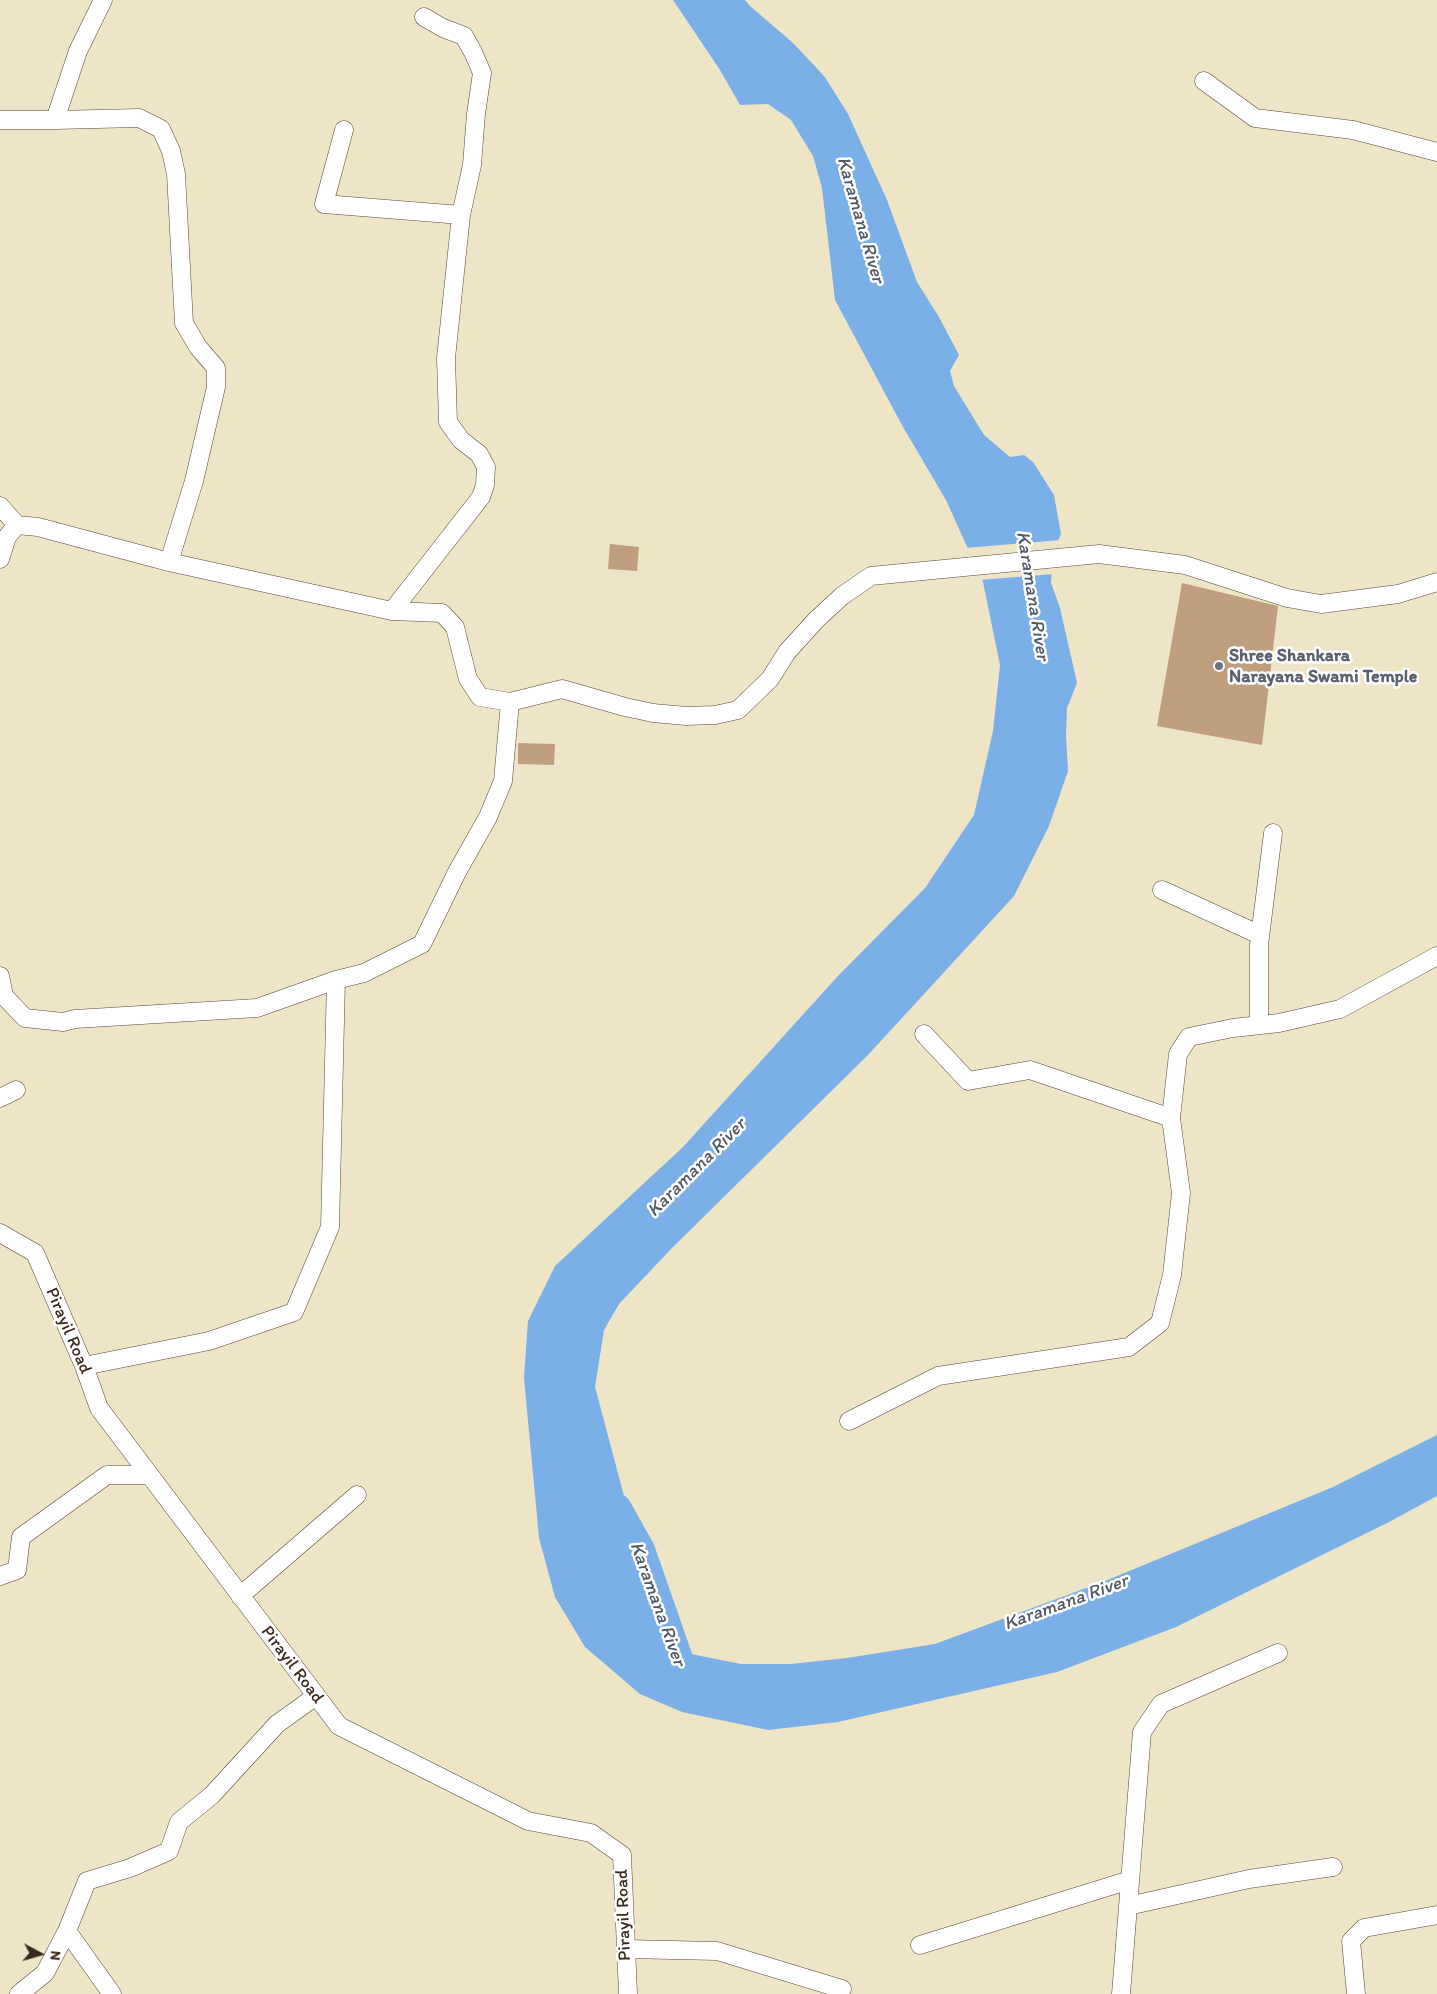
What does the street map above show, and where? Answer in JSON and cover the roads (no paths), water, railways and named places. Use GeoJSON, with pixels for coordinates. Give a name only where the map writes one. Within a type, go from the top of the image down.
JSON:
{"type":"FeatureCollection","features":[{"type":"Feature","properties":{"kind":"street"},"geometry":{"type":"LineString","coordinates":[[55,120],[78,51],[104,0]]}},
{"type":"Feature","properties":{"kind":"street"},"geometry":{"type":"LineString","coordinates":[[392,611],[481,497],[485,485],[486,466],[479,454],[461,440],[448,422],[446,358],[461,215],[472,165],[476,114],[482,73],[464,36],[424,17]]}},
{"type":"Feature","properties":{"kind":"street"},"geometry":{"type":"LineString","coordinates":[[1204,81],[1255,118],[1353,130],[1437,152]]}},
{"type":"Feature","properties":{"kind":"street"},"geometry":{"type":"LineString","coordinates":[[0,120],[138,118],[161,129],[171,151],[176,174],[184,323],[198,348],[216,368],[216,387],[194,481],[170,562]]}},
{"type":"Feature","properties":{"kind":"street"},"geometry":{"type":"LineString","coordinates":[[344,130],[324,204],[461,215]]}},
{"type":"Feature","properties":{"kind":"street"},"geometry":{"type":"LineString","coordinates":[[0,506],[17,525],[38,528],[170,562],[392,611],[442,614],[455,627],[468,679],[480,697],[510,702],[562,689],[653,713],[715,716],[738,710],[770,678],[787,652],[816,620],[842,596],[871,576],[1099,554],[1185,565],[1287,598],[1320,604],[1398,594],[1437,582]]}},
{"type":"Feature","properties":{"kind":"street"},"geometry":{"type":"LineString","coordinates":[[0,558],[7,537],[17,525]]}},
{"type":"Feature","properties":{"kind":"street"},"geometry":{"type":"LineString","coordinates":[[0,976],[4,996],[25,1018],[63,1022],[74,1019],[257,1008],[336,980],[364,973],[422,944],[456,872],[488,817],[503,781],[510,702]]}},
{"type":"Feature","properties":{"kind":"street"},"geometry":{"type":"LineString","coordinates":[[1259,1025],[1260,935],[1273,833]]}},
{"type":"Feature","properties":{"kind":"street"},"geometry":{"type":"LineString","coordinates":[[1162,890],[1260,935]]}},
{"type":"Feature","properties":{"kind":"street"},"geometry":{"type":"LineString","coordinates":[[849,1422],[938,1376],[1129,1346],[1160,1323],[1172,1275],[1181,1193],[1171,1118],[1178,1054],[1189,1037],[1279,1023],[1340,1009],[1437,956]]}},
{"type":"Feature","properties":{"kind":"street"},"geometry":{"type":"LineString","coordinates":[[84,1366],[209,1341],[294,1312],[330,1227],[336,980]]}},
{"type":"Feature","properties":{"kind":"street"},"geometry":{"type":"LineString","coordinates":[[924,1034],[968,1081],[1030,1070],[1171,1118]]}},
{"type":"Feature","properties":{"kind":"street","name":"Pirayil Road"},"geometry":{"type":"LineString","coordinates":[[0,1233],[35,1254],[84,1366],[99,1408],[338,1726],[528,1821],[591,1833],[622,1855],[628,1994]]}},
{"type":"Feature","properties":{"kind":"street"},"geometry":{"type":"LineString","coordinates":[[0,1576],[18,1570],[21,1537],[107,1475],[149,1475]]}},
{"type":"Feature","properties":{"kind":"street"},"geometry":{"type":"LineString","coordinates":[[240,1596],[357,1495]]}},
{"type":"Feature","properties":{"kind":"street"},"geometry":{"type":"LineString","coordinates":[[1121,1994],[1142,1732],[1160,1704],[1278,1653]]}},
{"type":"Feature","properties":{"kind":"street"},"geometry":{"type":"LineString","coordinates":[[19,1994],[45,1973],[67,1931],[87,1881],[130,1868],[169,1851],[179,1822],[212,1795],[277,1724],[316,1696]]}},
{"type":"Feature","properties":{"kind":"street"},"geometry":{"type":"LineString","coordinates":[[1128,1906],[1249,1880],[1333,1867]]}},
{"type":"Feature","properties":{"kind":"street"},"geometry":{"type":"LineString","coordinates":[[920,1944],[1130,1880]]}},
{"type":"Feature","properties":{"kind":"street"},"geometry":{"type":"LineString","coordinates":[[1356,1994],[1351,1941],[1364,1928],[1437,1915]]}},
{"type":"Feature","properties":{"kind":"street"},"geometry":{"type":"LineString","coordinates":[[67,1931],[112,1994]]}},
{"type":"Feature","properties":{"kind":"street"},"geometry":{"type":"LineString","coordinates":[[626,1950],[717,1951],[842,1989]]}},
{"type":"Feature","properties":{"kind":"water"},"geometry":{"type":"Polygon","coordinates":[[[673,0],[745,0],[793,43],[825,77],[848,114],[887,200],[917,282],[939,317],[959,355],[950,371],[954,386],[984,435],[1010,457],[1024,455],[1033,462],[1054,495],[1061,534],[1053,553],[1051,583],[1060,608],[1077,683],[1067,708],[1068,771],[1049,826],[1014,896],[868,1055],[672,1248],[619,1304],[604,1330],[595,1387],[660,1631],[691,1654],[741,1664],[790,1664],[847,1658],[935,1644],[1105,1581],[1333,1487],[1437,1435],[1437,1496],[1389,1522],[1176,1627],[1057,1672],[838,1722],[768,1730],[682,1712],[640,1694],[585,1647],[555,1597],[539,1538],[524,1378],[528,1321],[555,1266],[683,1147],[838,976],[925,888],[974,815],[993,731],[1000,665],[983,582],[946,500],[903,427],[835,300],[822,188],[813,156],[791,120],[768,104],[740,105],[720,70],[673,0]]]}},
{"type":"Feature","properties":{"kind":"waterway","name":"Karamana River"},"geometry":{"type":"LineString","coordinates":[[617,1509],[640,1550],[685,1679]]}},
{"type":"Feature","properties":{"kind":"place","name":"Shree Shankara Narayana Swami Temple"},"geometry":{"type":"Point","coordinates":[1219,666]}}]}
